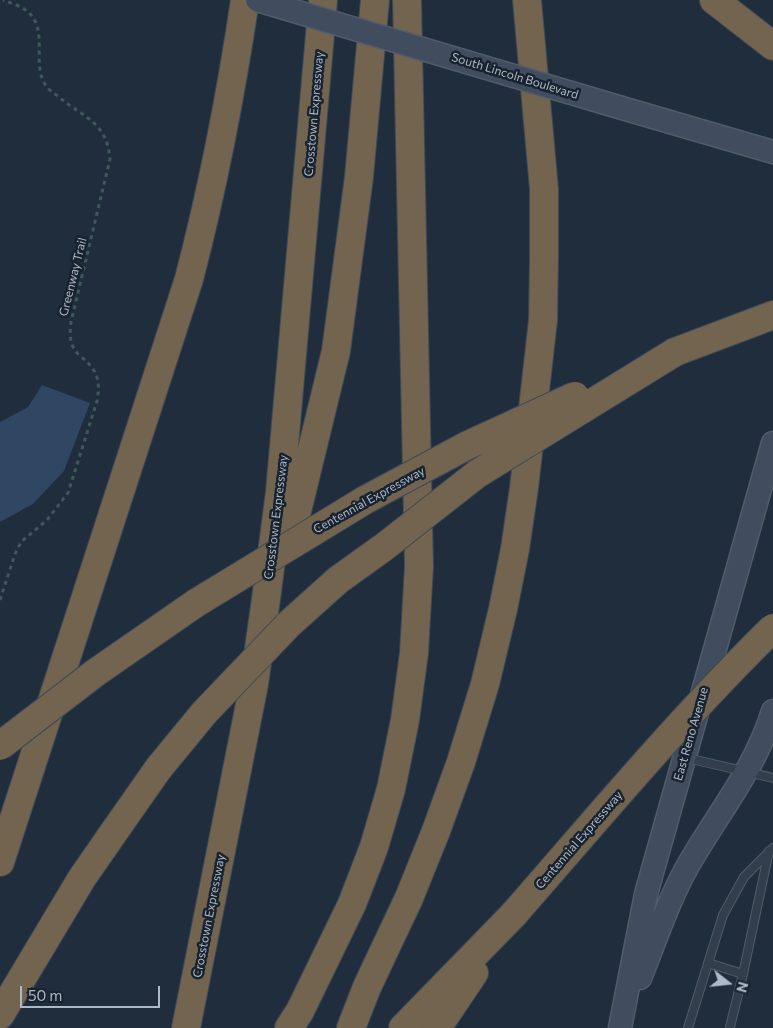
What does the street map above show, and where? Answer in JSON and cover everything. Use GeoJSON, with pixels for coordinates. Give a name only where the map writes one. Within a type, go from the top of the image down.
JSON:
{"type":"FeatureCollection","features":[{"type":"Feature","properties":{"kind":"highway"},"geometry":{"type":"LineString","coordinates":[[2,854],[189,279],[207,209],[224,128],[246,0]]}},
{"type":"Feature","properties":{"kind":"highway","name":"Crosstown Expressway"},"geometry":{"type":"LineString","coordinates":[[186,1028],[254,684],[281,482],[323,0]]}},
{"type":"Feature","properties":{"kind":"highway"},"geometry":{"type":"LineString","coordinates":[[254,684],[336,352],[359,177],[375,0]]}},
{"type":"Feature","properties":{"kind":"highway"},"geometry":{"type":"LineString","coordinates":[[294,1019],[352,904],[374,847],[391,789],[405,720],[414,653],[419,566],[407,0]]}},
{"type":"Feature","properties":{"kind":"highway"},"geometry":{"type":"LineString","coordinates":[[350,1028],[409,898],[461,762],[485,684],[515,549],[541,338],[544,266],[544,189],[527,0]]}},
{"type":"Feature","properties":{"kind":"highway"},"geometry":{"type":"LineString","coordinates":[[714,0],[773,46]]}},
{"type":"Feature","properties":{"kind":"highway","name":"Centennial Expressway"},"geometry":{"type":"LineString","coordinates":[[0,746],[95,673],[196,603],[365,500],[466,446],[547,408],[675,352],[773,315]]}},
{"type":"Feature","properties":{"kind":"highway"},"geometry":{"type":"LineString","coordinates":[[0,1015],[82,878],[158,769],[204,713],[289,624],[338,580],[384,547],[477,474],[675,352]]}},
{"type":"Feature","properties":{"kind":"highway","name":"Centennial Expressway"},"geometry":{"type":"LineString","coordinates":[[403,1028],[514,914],[644,766],[740,660],[773,628]]}},
{"type":"Feature","properties":{"kind":"highway"},"geometry":{"type":"LineString","coordinates":[[437,1028],[514,914]]}},
{"type":"Feature","properties":{"kind":"main road","name":"South Lincoln Boulevard"},"geometry":{"type":"LineString","coordinates":[[257,0],[773,152]]}},
{"type":"Feature","properties":{"kind":"main road","name":"East Reno Avenue"},"geometry":{"type":"LineString","coordinates":[[621,1028],[646,894],[773,443]]}},
{"type":"Feature","properties":{"kind":"main road","name":"East Reno Avenue"},"geometry":{"type":"LineString","coordinates":[[621,1028],[670,900],[689,863],[746,772],[773,711]]}},
{"type":"Feature","properties":{"kind":"lane"},"geometry":{"type":"LineString","coordinates":[[685,757],[773,778]]}},
{"type":"Feature","properties":{"kind":"lane"},"geometry":{"type":"LineString","coordinates":[[688,1028],[723,915],[744,877],[771,849]]}},
{"type":"Feature","properties":{"kind":"lane"},"geometry":{"type":"LineString","coordinates":[[730,1027],[771,849]]}},
{"type":"Feature","properties":{"kind":"lane"},"geometry":{"type":"LineString","coordinates":[[708,963],[742,974]]}},
{"type":"Feature","properties":{"kind":"path","name":"Greenway Trail"},"geometry":{"type":"LineString","coordinates":[[0,600],[15,554],[21,542],[48,520],[68,493],[97,402],[98,376],[75,350],[70,339],[71,322],[110,160],[109,145],[95,123],[48,88],[41,77],[39,66],[40,40],[34,21],[26,10],[3,0]]}},
{"type":"Feature","properties":{"kind":"water"},"geometry":{"type":"Polygon","coordinates":[[[42,385],[90,403],[64,471],[33,504],[0,522],[0,422],[28,407],[42,385]]]}}]}
